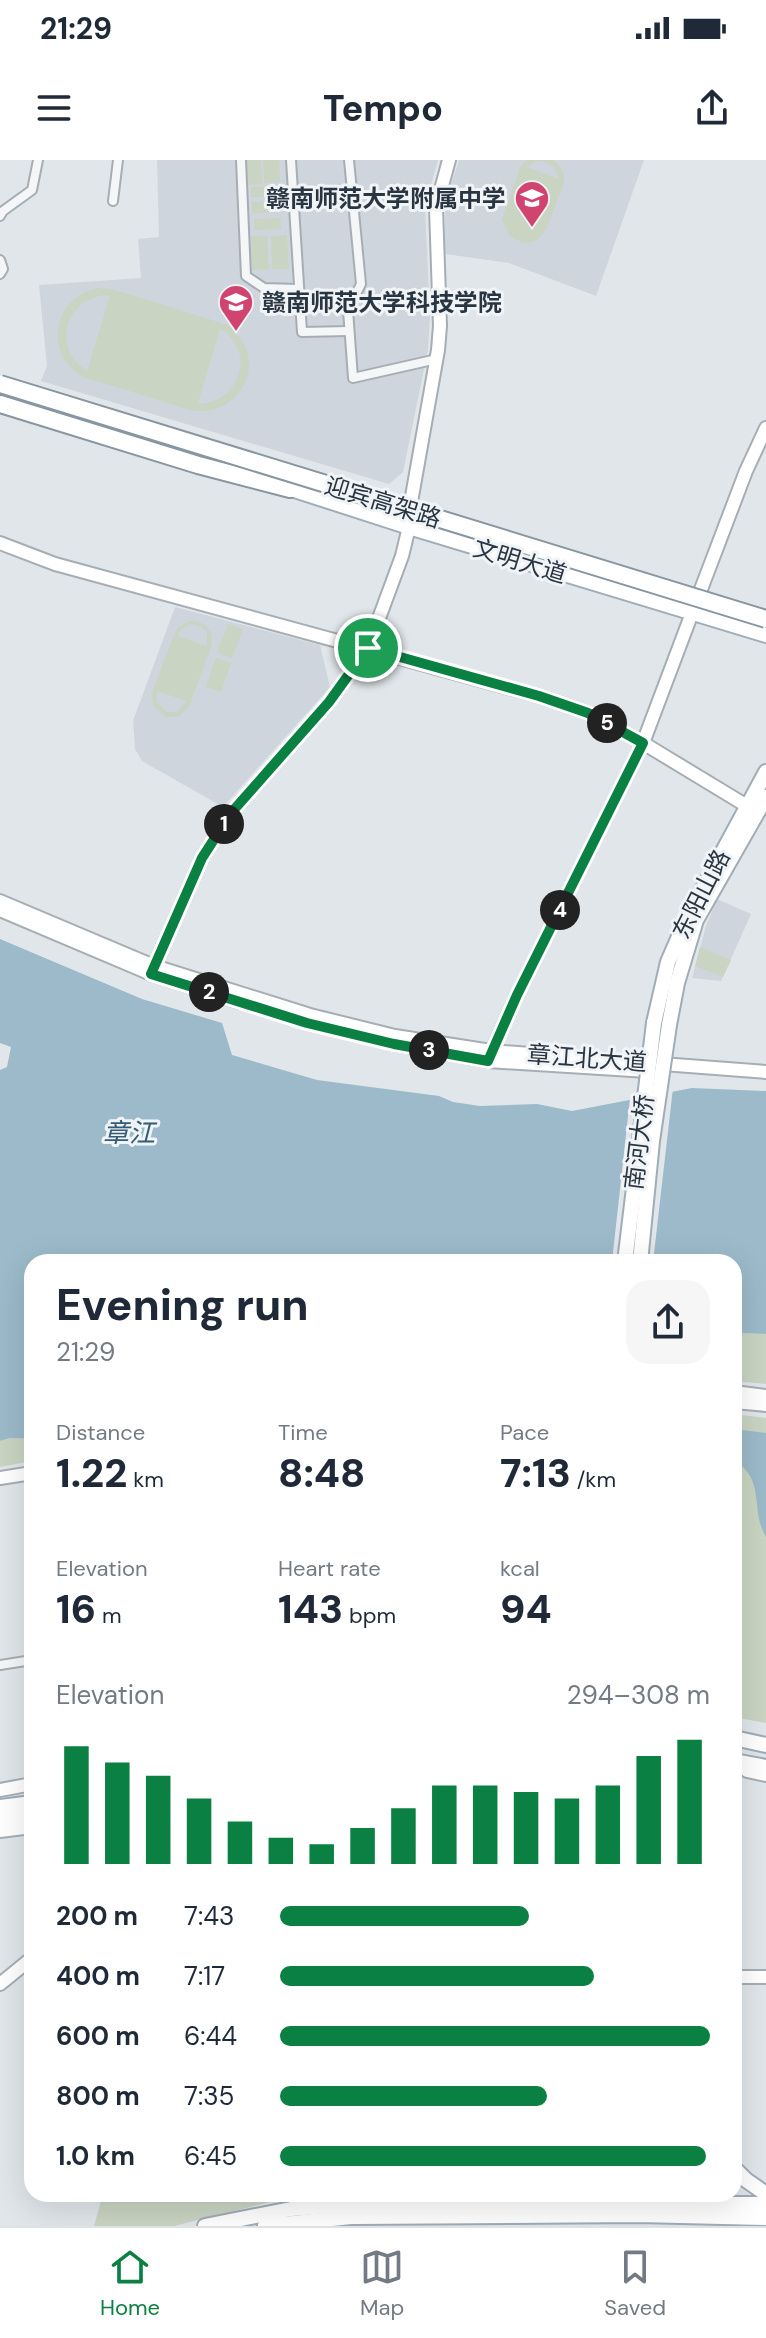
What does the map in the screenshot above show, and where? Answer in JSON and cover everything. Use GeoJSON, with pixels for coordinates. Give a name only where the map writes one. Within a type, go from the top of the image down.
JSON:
{"type":"FeatureCollection","features":[{"type":"Feature","properties":{"kind":"highway","name":"迎宾高架路"},"geometry":{"type":"LineString","coordinates":[[0,381],[407,504],[766,619]]}},
{"type":"Feature","properties":{"kind":"highway","name":"迎宾高架路"},"geometry":{"type":"LineString","coordinates":[[0,399],[766,628]]}},
{"type":"Feature","properties":{"kind":"highway"},"geometry":{"type":"LineString","coordinates":[[0,399],[198,465],[290,489]]}},
{"type":"Feature","properties":{"kind":"highway"},"geometry":{"type":"LineString","coordinates":[[407,504],[513,532],[668,583]]}},
{"type":"Feature","properties":{"kind":"main road","name":"文明大道"},"geometry":{"type":"LineString","coordinates":[[0,399],[766,635]]}},
{"type":"Feature","properties":{"kind":"main road"},"geometry":{"type":"LineString","coordinates":[[668,583],[766,611]]}},
{"type":"Feature","properties":{"kind":"main road","name":"东阳山路"},"geometry":{"type":"LineString","coordinates":[[757,812],[766,772]]}},
{"type":"Feature","properties":{"kind":"main road","name":"东阳山路"},"geometry":{"type":"LineString","coordinates":[[662,1024],[696,920],[766,797]]}},
{"type":"Feature","properties":{"kind":"main road","name":"南河大桥"},"geometry":{"type":"LineString","coordinates":[[626,1254],[662,1024]]}},
{"type":"Feature","properties":{"kind":"main road","name":"南河大桥"},"geometry":{"type":"LineString","coordinates":[[641,1254],[662,1024]]}},
{"type":"Feature","properties":{"kind":"main road"},"geometry":{"type":"LineString","coordinates":[[742,1738],[766,1745]]}},
{"type":"Feature","properties":{"kind":"main road"},"geometry":{"type":"LineString","coordinates":[[742,1764],[766,1767]]}},
{"type":"Feature","properties":{"kind":"main road"},"geometry":{"type":"LineString","coordinates":[[0,1807],[24,1804]]}},
{"type":"Feature","properties":{"kind":"main road"},"geometry":{"type":"LineString","coordinates":[[0,1820],[24,1817]]}},
{"type":"Feature","properties":{"kind":"main road"},"geometry":{"type":"LineString","coordinates":[[742,2176],[766,2194]]}},
{"type":"Feature","properties":{"kind":"main road"},"geometry":{"type":"LineString","coordinates":[[205,2226],[291,2209],[328,2217],[353,2202]]}},
{"type":"Feature","properties":{"kind":"main road"},"geometry":{"type":"LineString","coordinates":[[441,2202],[701,2210],[732,2210],[766,2204]]}},
{"type":"Feature","properties":{"kind":"main road"},"geometry":{"type":"LineString","coordinates":[[265,2226],[328,2217],[634,2209],[648,2202]]}},
{"type":"Feature","properties":{"kind":"main road"},"geometry":{"type":"LineString","coordinates":[[634,2209],[671,2226]]}},
{"type":"Feature","properties":{"kind":"main road"},"geometry":{"type":"LineString","coordinates":[[732,2210],[766,2218]]}},
{"type":"Feature","properties":{"kind":"street"},"geometry":{"type":"LineString","coordinates":[[0,216],[32,190],[38,160]]}},
{"type":"Feature","properties":{"kind":"street"},"geometry":{"type":"LineString","coordinates":[[113,201],[118,160]]}},
{"type":"Feature","properties":{"kind":"street"},"geometry":{"type":"LineString","coordinates":[[241,160],[246,276],[264,288],[298,289]]}},
{"type":"Feature","properties":{"kind":"street"},"geometry":{"type":"LineString","coordinates":[[291,160],[302,332],[349,331]]}},
{"type":"Feature","properties":{"kind":"street"},"geometry":{"type":"LineString","coordinates":[[349,160],[361,284],[349,304],[353,378],[437,359]]}},
{"type":"Feature","properties":{"kind":"street"},"geometry":{"type":"LineString","coordinates":[[153,970],[202,858],[231,813],[329,702],[368,648],[402,556],[409,527],[407,504],[437,359],[440,326],[436,208],[449,160]]}},
{"type":"Feature","properties":{"kind":"street"},"geometry":{"type":"LineString","coordinates":[[0,260],[3,269],[0,274]]}},
{"type":"Feature","properties":{"kind":"street"},"geometry":{"type":"LineString","coordinates":[[700,592],[746,471],[766,428]]}},
{"type":"Feature","properties":{"kind":"street"},"geometry":{"type":"LineString","coordinates":[[0,543],[55,564],[368,648],[539,696],[588,713],[757,812]]}},
{"type":"Feature","properties":{"kind":"street"},"geometry":{"type":"LineString","coordinates":[[490,1056],[643,743],[692,613]]}},
{"type":"Feature","properties":{"kind":"street","name":"章江北大道"},"geometry":{"type":"LineString","coordinates":[[0,901],[153,970]]}},
{"type":"Feature","properties":{"kind":"street","name":"章江北大道"},"geometry":{"type":"LineString","coordinates":[[0,910],[153,970],[307,1023],[394,1044],[490,1056],[766,1079]]}},
{"type":"Feature","properties":{"kind":"street","name":"章江北大道"},"geometry":{"type":"LineString","coordinates":[[490,1056],[766,1072]]}},
{"type":"Feature","properties":{"kind":"street"},"geometry":{"type":"LineString","coordinates":[[742,1393],[766,1396]]}},
{"type":"Feature","properties":{"kind":"street"},"geometry":{"type":"LineString","coordinates":[[742,1403],[766,1405]]}},
{"type":"Feature","properties":{"kind":"street"},"geometry":{"type":"LineString","coordinates":[[0,1478],[24,1474]]}},
{"type":"Feature","properties":{"kind":"street"},"geometry":{"type":"LineString","coordinates":[[0,1486],[24,1482]]}},
{"type":"Feature","properties":{"kind":"street"},"geometry":{"type":"LineString","coordinates":[[0,1665],[24,1661]]}},
{"type":"Feature","properties":{"kind":"street"},"geometry":{"type":"LineString","coordinates":[[742,1765],[766,1775]]}},
{"type":"Feature","properties":{"kind":"street"},"geometry":{"type":"LineString","coordinates":[[0,1790],[24,1786]]}},
{"type":"Feature","properties":{"kind":"street"},"geometry":{"type":"LineString","coordinates":[[0,1831],[24,1828]]}},
{"type":"Feature","properties":{"kind":"street"},"geometry":{"type":"LineString","coordinates":[[0,1984],[24,1964]]}},
{"type":"Feature","properties":{"kind":"street"},"geometry":{"type":"LineString","coordinates":[[742,1977],[766,1977]]}},
{"type":"Feature","properties":{"kind":"shaded area","name":"赣南师范大学科技学院"},"geometry":{"type":"Polygon","coordinates":[[[157,160],[438,160],[425,206],[430,316],[428,350],[403,472],[389,484],[41,381],[47,366],[39,285],[141,278],[138,239],[159,237],[157,160]]]}},
{"type":"Feature","properties":{"kind":"shaded area","name":"赣南师范大学附属中学"},"geometry":{"type":"Polygon","coordinates":[[[459,160],[644,160],[596,296],[509,263],[445,254],[445,203],[459,160]]]}},
{"type":"Feature","properties":{"kind":"shaded area"},"geometry":{"type":"Polygon","coordinates":[[[175,607],[320,645],[330,687],[223,807],[142,761],[135,749],[133,721],[175,607]]]}},
{"type":"Feature","properties":{"kind":"shaded area"},"geometry":{"type":"Polygon","coordinates":[[[717,899],[751,914],[721,981],[692,978],[706,926],[717,899]]]}},
{"type":"Feature","properties":{"kind":"green space"},"geometry":{"type":"Polygon","coordinates":[[[244,160],[261,160],[262,184],[246,185],[244,160]]]}},
{"type":"Feature","properties":{"kind":"green space"},"geometry":{"type":"Polygon","coordinates":[[[263,160],[279,160],[280,182],[264,183],[263,160]]]}},
{"type":"Feature","properties":{"kind":"green space"},"geometry":{"type":"Polygon","coordinates":[[[527,160],[553,160],[564,175],[545,231],[535,241],[528,243],[509,235],[502,219],[521,165],[527,160]],[[543,161],[527,167],[559,179],[554,167],[543,161]]]}},
{"type":"Feature","properties":{"kind":"green space"},"geometry":{"type":"Polygon","coordinates":[[[277,186],[278,196],[251,197],[251,187],[277,186]]]}},
{"type":"Feature","properties":{"kind":"green space"},"geometry":{"type":"Polygon","coordinates":[[[278,201],[278,212],[252,213],[252,202],[278,201]]]}},
{"type":"Feature","properties":{"kind":"green space"},"geometry":{"type":"Polygon","coordinates":[[[280,218],[281,229],[254,230],[254,219],[280,218]]]}},
{"type":"Feature","properties":{"kind":"green space"},"geometry":{"type":"Polygon","coordinates":[[[287,235],[289,269],[272,269],[271,236],[287,235]]]}},
{"type":"Feature","properties":{"kind":"green space"},"geometry":{"type":"Polygon","coordinates":[[[251,236],[267,236],[269,269],[252,270],[251,236]]]}},
{"type":"Feature","properties":{"kind":"green space"},"geometry":{"type":"Polygon","coordinates":[[[98,288],[112,289],[228,325],[238,335],[247,353],[249,367],[246,381],[226,404],[199,411],[85,378],[63,356],[58,342],[62,315],[70,303],[98,288]],[[103,295],[79,307],[67,327],[69,351],[87,371],[110,296],[103,295]],[[220,329],[198,404],[212,402],[224,395],[239,375],[241,362],[238,350],[232,339],[220,329]]]}},
{"type":"Feature","properties":{"kind":"green space"},"geometry":{"type":"Polygon","coordinates":[[[189,621],[203,624],[211,634],[212,644],[189,707],[179,716],[166,717],[153,706],[152,693],[178,628],[189,621]],[[191,624],[181,629],[178,636],[207,646],[207,632],[191,624]],[[157,691],[157,702],[166,712],[177,712],[187,701],[157,691]]]}},
{"type":"Feature","properties":{"kind":"green space"},"geometry":{"type":"Polygon","coordinates":[[[228,624],[243,629],[232,658],[217,653],[228,624]]]}},
{"type":"Feature","properties":{"kind":"green space"},"geometry":{"type":"Polygon","coordinates":[[[216,658],[231,663],[221,692],[206,687],[216,658]]]}},
{"type":"Feature","properties":{"kind":"green space"},"geometry":{"type":"Polygon","coordinates":[[[700,947],[731,960],[723,977],[695,966],[700,947]]]}},
{"type":"Feature","properties":{"kind":"green space"},"geometry":{"type":"Polygon","coordinates":[[[742,1333],[766,1334],[766,1384],[742,1382],[742,1333]]]}},
{"type":"Feature","properties":{"kind":"green space"},"geometry":{"type":"Polygon","coordinates":[[[742,1415],[766,1418],[766,1723],[742,1718],[742,1415]]]}},
{"type":"Feature","properties":{"kind":"green space"},"geometry":{"type":"Polygon","coordinates":[[[24,1439],[24,1462],[0,1467],[0,1441],[24,1439]]]}},
{"type":"Feature","properties":{"kind":"green space"},"geometry":{"type":"Polygon","coordinates":[[[101,2202],[270,2202],[174,2226],[94,2226],[101,2202]]]}},
{"type":"Feature","properties":{"kind":"water","name":"章江"},"geometry":{"type":"Polygon","coordinates":[[[0,939],[142,999],[222,1023],[232,1055],[317,1080],[439,1096],[453,1102],[480,1106],[537,1104],[572,1111],[692,1088],[766,1091],[766,1334],[742,1333],[742,1254],[24,1254],[24,1439],[0,1441],[0,1070],[7,1067],[11,1047],[0,1043],[0,939]]]}},
{"type":"Feature","properties":{"kind":"water"},"geometry":{"type":"Polygon","coordinates":[[[742,1430],[766,1433],[766,1537],[761,1527],[754,1486],[744,1468],[742,1430]]]}},
{"type":"Feature","properties":{"kind":"pier"},"geometry":{"type":"Polygon","coordinates":[[[673,1088],[654,1254],[613,1254],[630,1098],[673,1088]]]}},
{"type":"Feature","properties":{"kind":"place","name":"赣南师范大学附属中学"},"geometry":{"type":"Point","coordinates":[532,229]}},
{"type":"Feature","properties":{"kind":"place","name":"赣南师范大学科技学院"},"geometry":{"type":"Point","coordinates":[236,333]}},
{"type":"Feature","properties":{"kind":"route"},"geometry":{"type":"LineString","coordinates":[[368,648],[539,696],[588,713],[643,743],[517,995],[488,1061],[394,1044],[307,1023],[151,974],[202,858],[231,813],[329,702],[368,648]]}}]}
